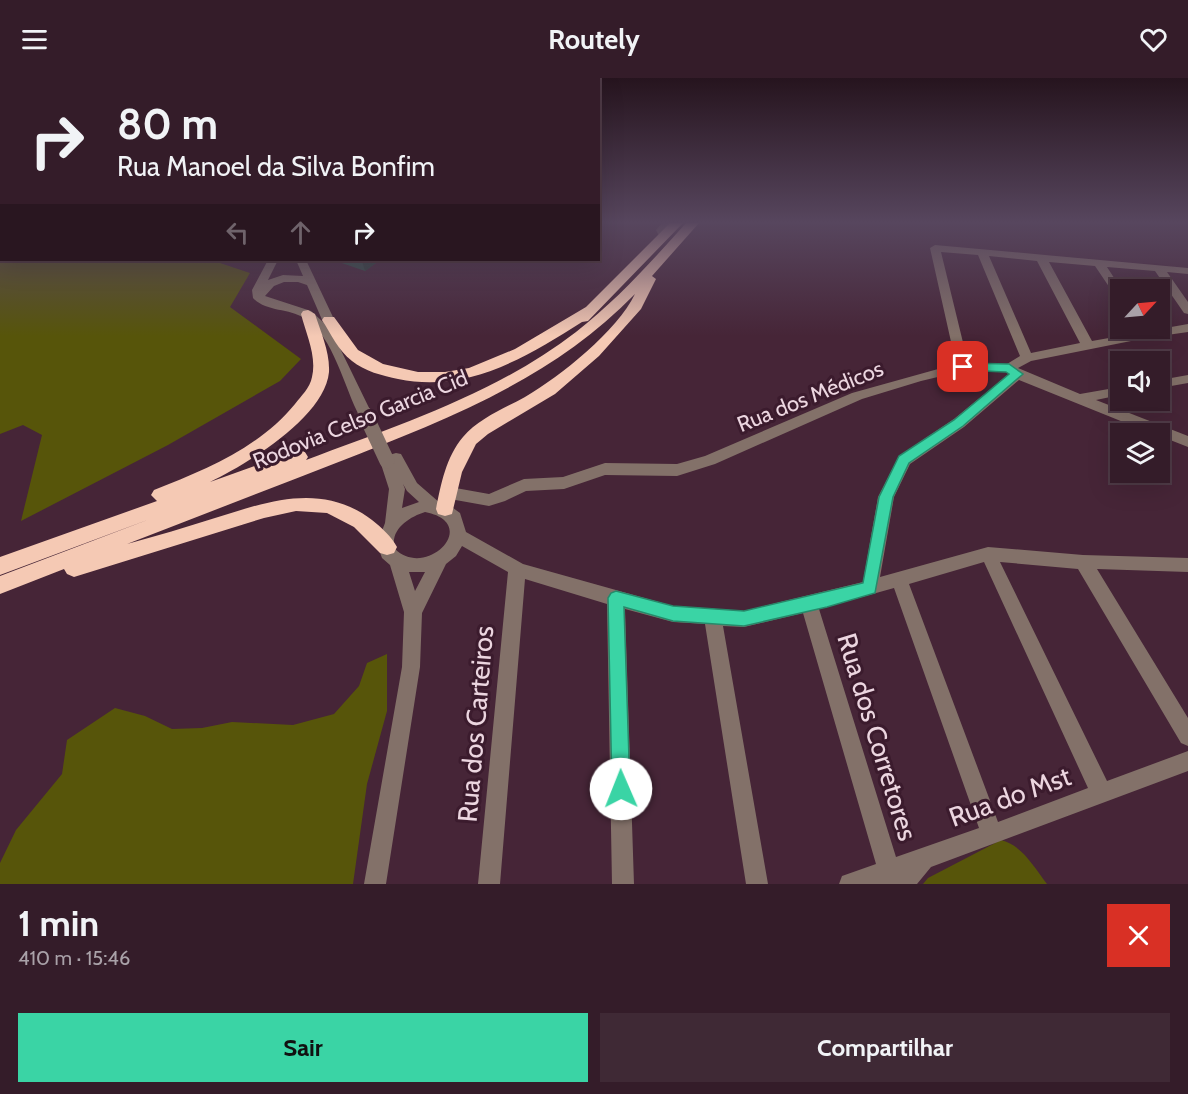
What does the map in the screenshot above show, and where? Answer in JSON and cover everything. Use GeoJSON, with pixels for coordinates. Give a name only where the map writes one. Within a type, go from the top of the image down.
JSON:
{"type":"FeatureCollection","features":[{"type":"Feature","properties":{"kind":"highway","name":"Rodovia Celso Garcia Cid"},"geometry":{"type":"LineString","coordinates":[[0,567],[419,411],[528,358],[565,333],[595,307],[638,261]]}},
{"type":"Feature","properties":{"kind":"highway","name":"Rodovia Celso Garcia Cid"},"geometry":{"type":"LineString","coordinates":[[0,587],[426,421],[477,397],[551,356],[582,335],[660,261]]}},
{"type":"Feature","properties":{"kind":"highway"},"geometry":{"type":"LineString","coordinates":[[443,503],[461,453],[470,440],[482,430],[549,390],[594,353],[636,306],[657,264]]}},
{"type":"Feature","properties":{"kind":"highway"},"geometry":{"type":"LineString","coordinates":[[329,320],[358,358],[380,368],[422,378],[477,372],[507,360],[595,307]]}},
{"type":"Feature","properties":{"kind":"highway"},"geometry":{"type":"LineString","coordinates":[[0,555],[188,484],[240,459],[282,429],[303,407],[320,379],[321,364],[308,315]]}},
{"type":"Feature","properties":{"kind":"highway"},"geometry":{"type":"LineString","coordinates":[[0,587],[239,518],[289,506],[310,504],[327,506],[345,513],[375,533],[392,554]]}},
{"type":"Feature","properties":{"kind":"street"},"geometry":{"type":"LineString","coordinates":[[272,261],[258,290],[259,298],[266,303],[308,315],[323,327],[370,413]]}},
{"type":"Feature","properties":{"kind":"street"},"geometry":{"type":"LineString","coordinates":[[301,261],[391,459],[412,487],[443,503],[457,522],[459,536],[452,550],[440,560],[413,612]]}},
{"type":"Feature","properties":{"kind":"street"},"geometry":{"type":"LineString","coordinates":[[938,261],[963,367]]}},
{"type":"Feature","properties":{"kind":"street"},"geometry":{"type":"LineString","coordinates":[[986,261],[1027,358]]}},
{"type":"Feature","properties":{"kind":"street"},"geometry":{"type":"LineString","coordinates":[[1043,261],[1088,346]]}},
{"type":"Feature","properties":{"kind":"street"},"geometry":{"type":"LineString","coordinates":[[1076,261],[1188,271]]}},
{"type":"Feature","properties":{"kind":"street"},"geometry":{"type":"LineString","coordinates":[[1099,263],[1110,280]]}},
{"type":"Feature","properties":{"kind":"street"},"geometry":{"type":"LineString","coordinates":[[1159,269],[1188,310]]}},
{"type":"Feature","properties":{"kind":"street"},"geometry":{"type":"LineString","coordinates":[[259,298],[268,285],[282,279],[298,277],[312,284]]}},
{"type":"Feature","properties":{"kind":"street"},"geometry":{"type":"LineString","coordinates":[[1173,288],[1188,289]]}},
{"type":"Feature","properties":{"kind":"street"},"geometry":{"type":"LineString","coordinates":[[1170,329],[1188,328]]}},
{"type":"Feature","properties":{"kind":"street"},"geometry":{"type":"LineString","coordinates":[[870,588],[886,497],[904,459],[958,423],[1027,358],[1114,339]]}},
{"type":"Feature","properties":{"kind":"street","name":"Rua dos Médicos"},"geometry":{"type":"LineString","coordinates":[[443,503],[489,500],[524,485],[564,483],[594,471],[677,470],[710,459],[857,396],[919,377],[963,367],[1013,371]]}},
{"type":"Feature","properties":{"kind":"street"},"geometry":{"type":"LineString","coordinates":[[1013,371],[1126,418],[1184,439]]}},
{"type":"Feature","properties":{"kind":"street"},"geometry":{"type":"LineString","coordinates":[[1170,382],[1188,379]]}},
{"type":"Feature","properties":{"kind":"street"},"geometry":{"type":"LineString","coordinates":[[1079,399],[1110,394]]}},
{"type":"Feature","properties":{"kind":"street"},"geometry":{"type":"LineString","coordinates":[[1124,411],[1126,418]]}},
{"type":"Feature","properties":{"kind":"street"},"geometry":{"type":"LineString","coordinates":[[391,459],[397,489],[393,522]]}},
{"type":"Feature","properties":{"kind":"street"},"geometry":{"type":"LineString","coordinates":[[375,884],[411,667],[413,612],[386,534],[393,522],[407,510],[443,503]]}},
{"type":"Feature","properties":{"kind":"street"},"geometry":{"type":"LineString","coordinates":[[459,536],[517,569],[616,598],[673,614],[744,619],[870,588],[988,554],[1185,569]]}},
{"type":"Feature","properties":{"kind":"street"},"geometry":{"type":"LineString","coordinates":[[392,554],[418,566],[440,560]]}},
{"type":"Feature","properties":{"kind":"street"},"geometry":{"type":"LineString","coordinates":[[988,554],[1102,794]]}},
{"type":"Feature","properties":{"kind":"street"},"geometry":{"type":"LineString","coordinates":[[1083,562],[1188,736]]}},
{"type":"Feature","properties":{"kind":"street","name":"Rua dos Carteiros"},"geometry":{"type":"LineString","coordinates":[[489,884],[517,569]]}},
{"type":"Feature","properties":{"kind":"street"},"geometry":{"type":"LineString","coordinates":[[899,579],[992,835]]}},
{"type":"Feature","properties":{"kind":"street"},"geometry":{"type":"LineString","coordinates":[[616,598],[623,884]]}},
{"type":"Feature","properties":{"kind":"street","name":"Rua dos Corretores"},"geometry":{"type":"LineString","coordinates":[[809,604],[895,879]]}},
{"type":"Feature","properties":{"kind":"street"},"geometry":{"type":"LineString","coordinates":[[713,616],[757,884]]}},
{"type":"Feature","properties":{"kind":"street","name":"Rua do Mst"},"geometry":{"type":"LineString","coordinates":[[895,879],[923,859],[1188,761]]}},
{"type":"Feature","properties":{"kind":"street"},"geometry":{"type":"LineString","coordinates":[[850,884],[895,879]]}},
{"type":"Feature","properties":{"kind":"shaded area"},"geometry":{"type":"Polygon","coordinates":[[[0,261],[214,261],[250,273],[230,307],[301,359],[280,381],[168,445],[21,521],[42,435],[23,425],[0,434],[0,261]]]}},
{"type":"Feature","properties":{"kind":"shaded area"},"geometry":{"type":"Polygon","coordinates":[[[387,654],[387,711],[367,784],[353,884],[0,884],[0,863],[16,830],[62,774],[67,740],[115,708],[145,716],[172,729],[202,728],[232,722],[293,725],[334,714],[359,686],[367,663],[387,654]]]}},
{"type":"Feature","properties":{"kind":"shaded area"},"geometry":{"type":"Polygon","coordinates":[[[1001,840],[1021,852],[1047,884],[923,884],[928,878],[1001,840]]]}},
{"type":"Feature","properties":{"kind":"route"},"geometry":{"type":"LineString","coordinates":[[621,789],[616,598],[673,614],[744,619],[870,588],[886,497],[904,459],[958,423],[1017,374],[1009,368],[963,367]]}}]}
